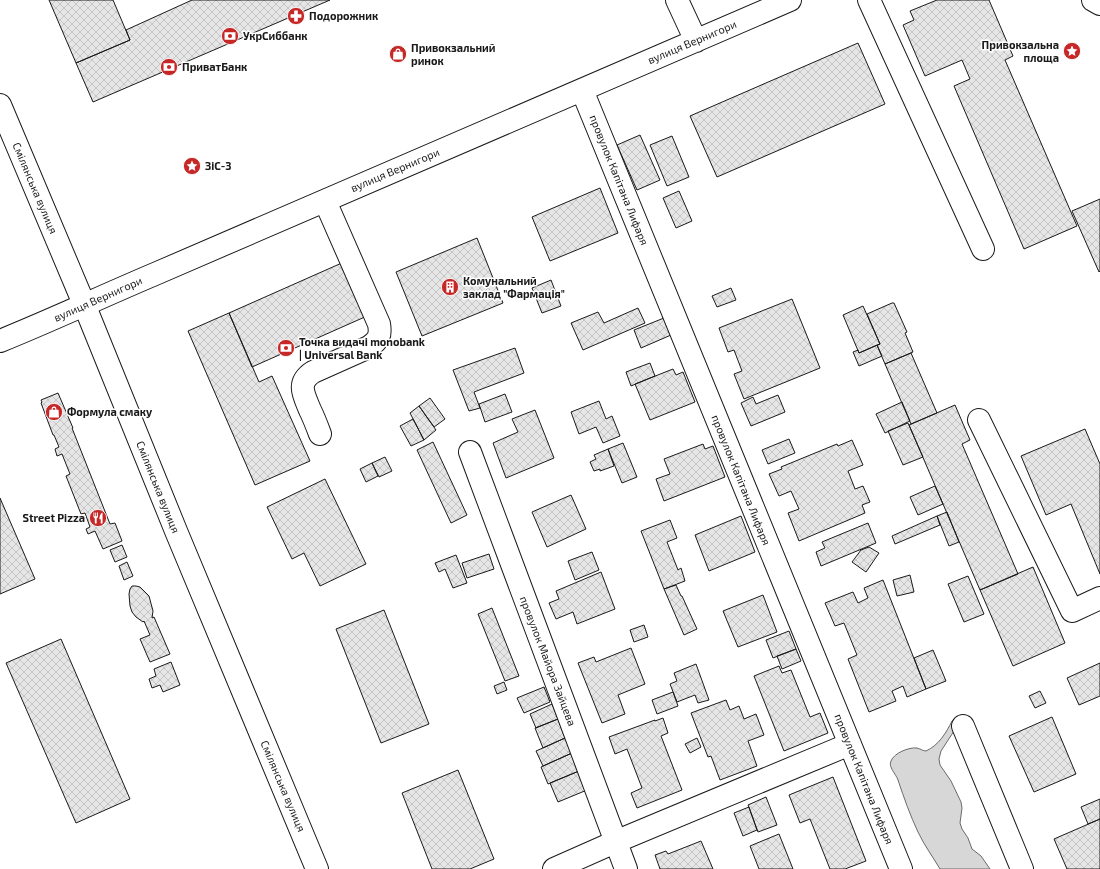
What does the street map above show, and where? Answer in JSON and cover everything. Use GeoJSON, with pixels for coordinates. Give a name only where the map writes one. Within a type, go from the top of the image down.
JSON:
{"type":"FeatureCollection","features":[{"type":"Feature","properties":{"kind":"street"},"geometry":{"type":"LineString","coordinates":[[677,0],[696,41]]}},
{"type":"Feature","properties":{"kind":"street","name":"вулиця Вернигори"},"geometry":{"type":"LineString","coordinates":[[0,341],[53,320],[84,304],[790,0]]}},
{"type":"Feature","properties":{"kind":"street"},"geometry":{"type":"LineString","coordinates":[[869,0],[983,249]]}},
{"type":"Feature","properties":{"kind":"street"},"geometry":{"type":"LineString","coordinates":[[1094,0],[1100,4]]}},
{"type":"Feature","properties":{"kind":"street","name":"провулок Капітана Лифаря"},"geometry":{"type":"LineString","coordinates":[[582,90],[900,869]]}},
{"type":"Feature","properties":{"kind":"street","name":"Смілянська вулиця"},"geometry":{"type":"LineString","coordinates":[[0,105],[84,304],[176,531],[317,869]]}},
{"type":"Feature","properties":{"kind":"street"},"geometry":{"type":"LineString","coordinates":[[320,434],[302,389],[307,376],[369,347],[379,338],[380,331],[379,324],[325,201]]}},
{"type":"Feature","properties":{"kind":"street"},"geometry":{"type":"LineString","coordinates":[[979,420],[1072,611],[1100,598]]}},
{"type":"Feature","properties":{"kind":"street","name":"провулок Майора Зайцева"},"geometry":{"type":"LineString","coordinates":[[470,452],[626,869]]}},
{"type":"Feature","properties":{"kind":"street"},"geometry":{"type":"LineString","coordinates":[[962,726],[1022,869]]}},
{"type":"Feature","properties":{"kind":"street"},"geometry":{"type":"LineString","coordinates":[[554,869],[850,744]]}},
{"type":"Feature","properties":{"kind":"shaded area"},"geometry":{"type":"Polygon","coordinates":[[[956,719],[954,731],[941,751],[939,759],[940,765],[951,781],[961,802],[962,808],[960,823],[962,829],[968,838],[972,849],[981,856],[990,869],[940,869],[918,832],[890,763],[895,755],[902,751],[917,748],[926,751],[931,748],[942,738],[952,721],[956,719]]]}},
{"type":"Feature","properties":{"kind":"building"},"geometry":{"type":"Polygon","coordinates":[[[49,0],[113,0],[130,40],[76,63],[49,0]]]}},
{"type":"Feature","properties":{"kind":"building"},"geometry":{"type":"Polygon","coordinates":[[[192,0],[330,0],[93,102],[76,63],[130,40],[126,30],[192,0]]]}},
{"type":"Feature","properties":{"kind":"building"},"geometry":{"type":"Polygon","coordinates":[[[937,0],[989,0],[1013,56],[1005,60],[1077,226],[1024,249],[954,86],[970,79],[962,60],[925,76],[903,25],[914,20],[910,11],[937,0]]]}},
{"type":"Feature","properties":{"kind":"building"},"geometry":{"type":"Polygon","coordinates":[[[858,43],[885,104],[717,177],[690,116],[858,43]]]}},
{"type":"Feature","properties":{"kind":"building"},"geometry":{"type":"Polygon","coordinates":[[[640,135],[660,180],[637,190],[617,145],[640,135]]]}},
{"type":"Feature","properties":{"kind":"building"},"geometry":{"type":"Polygon","coordinates":[[[672,136],[689,177],[667,186],[650,145],[672,136]]]}},
{"type":"Feature","properties":{"kind":"building"},"geometry":{"type":"Polygon","coordinates":[[[600,188],[618,233],[550,261],[532,217],[600,188]]]}},
{"type":"Feature","properties":{"kind":"building"},"geometry":{"type":"Polygon","coordinates":[[[679,191],[692,221],[676,228],[663,198],[679,191]]]}},
{"type":"Feature","properties":{"kind":"building"},"geometry":{"type":"Polygon","coordinates":[[[1100,199],[1100,271],[1099,272],[1072,211],[1100,199]]]}},
{"type":"Feature","properties":{"kind":"building","name":"Комунальний заклад \"Фармація\""},"geometry":{"type":"Polygon","coordinates":[[[477,238],[503,303],[422,336],[396,272],[477,238]]]}},
{"type":"Feature","properties":{"kind":"building"},"geometry":{"type":"Polygon","coordinates":[[[344,262],[367,316],[252,367],[229,313],[344,262]]]}},
{"type":"Feature","properties":{"kind":"building"},"geometry":{"type":"Polygon","coordinates":[[[551,280],[561,306],[542,313],[532,288],[551,280]]]}},
{"type":"Feature","properties":{"kind":"building"},"geometry":{"type":"Polygon","coordinates":[[[731,288],[736,300],[717,307],[712,296],[731,288]]]}},
{"type":"Feature","properties":{"kind":"building"},"geometry":{"type":"Polygon","coordinates":[[[792,299],[820,368],[744,399],[734,374],[742,371],[734,350],[728,352],[719,328],[792,299]]]}},
{"type":"Feature","properties":{"kind":"building"},"geometry":{"type":"Polygon","coordinates":[[[894,303],[907,332],[905,333],[913,352],[885,364],[877,345],[880,344],[867,314],[894,303]]]}},
{"type":"Feature","properties":{"kind":"building"},"geometry":{"type":"Polygon","coordinates":[[[863,306],[880,344],[859,353],[843,315],[863,306]]]}},
{"type":"Feature","properties":{"kind":"building"},"geometry":{"type":"Polygon","coordinates":[[[638,308],[645,323],[583,350],[571,323],[598,312],[604,323],[638,308]]]}},
{"type":"Feature","properties":{"kind":"building"},"geometry":{"type":"Polygon","coordinates":[[[229,313],[259,382],[272,376],[310,461],[255,485],[188,331],[229,313]]]}},
{"type":"Feature","properties":{"kind":"building"},"geometry":{"type":"Polygon","coordinates":[[[664,318],[671,335],[641,348],[634,330],[664,318]]]}},
{"type":"Feature","properties":{"kind":"building"},"geometry":{"type":"Polygon","coordinates":[[[877,345],[882,356],[859,366],[853,352],[858,350],[859,353],[877,345]]]}},
{"type":"Feature","properties":{"kind":"building"},"geometry":{"type":"Polygon","coordinates":[[[515,348],[524,373],[474,392],[480,408],[469,411],[453,370],[515,348]]]}},
{"type":"Feature","properties":{"kind":"building"},"geometry":{"type":"Polygon","coordinates":[[[911,353],[937,413],[911,424],[885,364],[911,353]]]}},
{"type":"Feature","properties":{"kind":"building"},"geometry":{"type":"Polygon","coordinates":[[[650,363],[655,376],[631,386],[626,372],[650,363]]]}},
{"type":"Feature","properties":{"kind":"building"},"geometry":{"type":"Polygon","coordinates":[[[673,369],[676,375],[683,372],[695,402],[650,420],[635,384],[673,369]]]}},
{"type":"Feature","properties":{"kind":"building"},"geometry":{"type":"Polygon","coordinates":[[[58,393],[110,524],[115,523],[122,541],[103,549],[95,531],[88,534],[86,529],[90,527],[85,513],[81,514],[66,476],[70,474],[62,454],[57,456],[55,449],[59,447],[41,403],[41,400],[58,393]]]}},
{"type":"Feature","properties":{"kind":"building"},"geometry":{"type":"Polygon","coordinates":[[[505,394],[512,412],[485,422],[479,404],[505,394]]]}},
{"type":"Feature","properties":{"kind":"building"},"geometry":{"type":"Polygon","coordinates":[[[778,395],[785,412],[751,426],[741,403],[753,397],[756,404],[778,395]]]}},
{"type":"Feature","properties":{"kind":"building"},"geometry":{"type":"Polygon","coordinates":[[[430,398],[445,419],[434,427],[419,406],[430,398]]]}},
{"type":"Feature","properties":{"kind":"building"},"geometry":{"type":"Polygon","coordinates":[[[599,401],[606,419],[612,416],[620,436],[603,443],[596,427],[579,434],[571,412],[599,401]]]}},
{"type":"Feature","properties":{"kind":"building"},"geometry":{"type":"Polygon","coordinates":[[[902,402],[910,421],[885,433],[876,414],[902,402]]]}},
{"type":"Feature","properties":{"kind":"building"},"geometry":{"type":"Polygon","coordinates":[[[955,405],[970,440],[962,444],[1018,574],[980,590],[909,425],[955,405]]]}},
{"type":"Feature","properties":{"kind":"building"},"geometry":{"type":"Polygon","coordinates":[[[419,406],[436,430],[424,440],[410,413],[419,406]]]}},
{"type":"Feature","properties":{"kind":"building"},"geometry":{"type":"Polygon","coordinates":[[[535,410],[554,458],[506,478],[493,443],[518,432],[512,419],[535,410]]]}},
{"type":"Feature","properties":{"kind":"building"},"geometry":{"type":"Polygon","coordinates":[[[413,419],[424,440],[411,446],[400,426],[413,419]]]}},
{"type":"Feature","properties":{"kind":"building"},"geometry":{"type":"Polygon","coordinates":[[[908,423],[923,457],[903,465],[888,431],[908,423]]]}},
{"type":"Feature","properties":{"kind":"building"},"geometry":{"type":"Polygon","coordinates":[[[1085,429],[1100,464],[1100,574],[1071,504],[1046,515],[1021,456],[1085,429]]]}},
{"type":"Feature","properties":{"kind":"building"},"geometry":{"type":"Polygon","coordinates":[[[789,439],[795,453],[768,464],[762,450],[789,439]]]}},
{"type":"Feature","properties":{"kind":"building"},"geometry":{"type":"Polygon","coordinates":[[[852,440],[863,465],[848,471],[855,489],[863,486],[870,502],[862,505],[865,513],[799,541],[788,513],[799,509],[791,491],[779,496],[769,474],[782,469],[781,467],[837,444],[838,446],[852,440]]]}},
{"type":"Feature","properties":{"kind":"building"},"geometry":{"type":"Polygon","coordinates":[[[433,442],[467,515],[451,523],[417,450],[433,442]]]}},
{"type":"Feature","properties":{"kind":"building"},"geometry":{"type":"Polygon","coordinates":[[[623,443],[637,477],[622,483],[608,449],[623,443]]]}},
{"type":"Feature","properties":{"kind":"building"},"geometry":{"type":"Polygon","coordinates":[[[703,444],[705,449],[713,446],[725,477],[664,501],[656,479],[670,474],[664,459],[703,444]]]}},
{"type":"Feature","properties":{"kind":"building"},"geometry":{"type":"Polygon","coordinates":[[[608,449],[614,466],[600,471],[600,469],[594,471],[590,462],[596,459],[594,455],[608,449]]]}},
{"type":"Feature","properties":{"kind":"building"},"geometry":{"type":"Polygon","coordinates":[[[385,457],[392,471],[379,477],[372,463],[385,457]]]}},
{"type":"Feature","properties":{"kind":"building"},"geometry":{"type":"Polygon","coordinates":[[[372,463],[378,476],[366,482],[360,469],[372,463]]]}},
{"type":"Feature","properties":{"kind":"building"},"geometry":{"type":"Polygon","coordinates":[[[325,479],[366,564],[320,586],[304,553],[292,559],[267,507],[325,479]]]}},
{"type":"Feature","properties":{"kind":"building"},"geometry":{"type":"Polygon","coordinates":[[[935,486],[943,504],[918,515],[910,497],[935,486]]]}},
{"type":"Feature","properties":{"kind":"building"},"geometry":{"type":"Polygon","coordinates":[[[571,495],[586,529],[547,547],[532,512],[571,495]]]}},
{"type":"Feature","properties":{"kind":"building"},"geometry":{"type":"Polygon","coordinates":[[[0,498],[35,579],[0,594],[0,498]]]}},
{"type":"Feature","properties":{"kind":"building"},"geometry":{"type":"Polygon","coordinates":[[[947,512],[959,542],[949,546],[937,516],[947,512]]]}},
{"type":"Feature","properties":{"kind":"building"},"geometry":{"type":"Polygon","coordinates":[[[741,516],[755,552],[709,571],[695,535],[741,516]]]}},
{"type":"Feature","properties":{"kind":"building"},"geometry":{"type":"Polygon","coordinates":[[[937,516],[940,525],[895,544],[892,536],[937,516]]]}},
{"type":"Feature","properties":{"kind":"building"},"geometry":{"type":"Polygon","coordinates":[[[670,520],[677,538],[667,542],[678,570],[681,568],[685,581],[664,589],[641,531],[670,520]]]}},
{"type":"Feature","properties":{"kind":"building"},"geometry":{"type":"Polygon","coordinates":[[[868,523],[876,543],[821,566],[816,552],[825,548],[822,542],[868,523]]]}},
{"type":"Feature","properties":{"kind":"building"},"geometry":{"type":"Polygon","coordinates":[[[122,545],[127,557],[115,562],[110,550],[122,545]]]}},
{"type":"Feature","properties":{"kind":"building"},"geometry":{"type":"Polygon","coordinates":[[[869,547],[879,553],[866,572],[852,562],[861,550],[869,547]]]}},
{"type":"Feature","properties":{"kind":"building"},"geometry":{"type":"Polygon","coordinates":[[[592,552],[599,570],[575,580],[568,561],[592,552]]]}},
{"type":"Feature","properties":{"kind":"building"},"geometry":{"type":"Polygon","coordinates":[[[489,554],[494,569],[467,578],[462,563],[489,554]]]}},
{"type":"Feature","properties":{"kind":"building"},"geometry":{"type":"Polygon","coordinates":[[[456,555],[467,583],[453,588],[445,569],[439,572],[435,563],[456,555]]]}},
{"type":"Feature","properties":{"kind":"building"},"geometry":{"type":"Polygon","coordinates":[[[127,562],[133,576],[124,580],[119,566],[127,562]]]}},
{"type":"Feature","properties":{"kind":"building"},"geometry":{"type":"Polygon","coordinates":[[[1033,567],[1065,643],[1013,666],[980,590],[1033,567]]]}},
{"type":"Feature","properties":{"kind":"building"},"geometry":{"type":"Polygon","coordinates":[[[601,572],[615,609],[577,624],[573,612],[556,619],[549,603],[559,599],[556,591],[601,572]]]}},
{"type":"Feature","properties":{"kind":"building"},"geometry":{"type":"Polygon","coordinates":[[[910,575],[914,592],[897,596],[893,580],[910,575]]]}},
{"type":"Feature","properties":{"kind":"building"},"geometry":{"type":"Polygon","coordinates":[[[968,576],[984,614],[964,622],[948,584],[968,576]]]}},
{"type":"Feature","properties":{"kind":"building"},"geometry":{"type":"Polygon","coordinates":[[[883,580],[926,689],[907,697],[903,686],[892,691],[896,701],[869,712],[848,659],[857,655],[844,623],[835,626],[825,603],[853,592],[858,603],[868,598],[864,588],[883,580]]]}},
{"type":"Feature","properties":{"kind":"building"},"geometry":{"type":"Polygon","coordinates":[[[676,585],[697,629],[684,635],[664,589],[676,585]]]}},
{"type":"Feature","properties":{"kind":"building"},"geometry":{"type":"Polygon","coordinates":[[[132,586],[140,587],[149,596],[153,611],[152,618],[154,617],[170,654],[150,662],[140,639],[150,635],[144,621],[143,622],[136,617],[130,606],[129,594],[132,586]]]}},
{"type":"Feature","properties":{"kind":"building"},"geometry":{"type":"Polygon","coordinates":[[[763,595],[777,632],[738,647],[723,611],[763,595]]]}},
{"type":"Feature","properties":{"kind":"building"},"geometry":{"type":"Polygon","coordinates":[[[492,608],[519,676],[505,681],[478,614],[492,608]]]}},
{"type":"Feature","properties":{"kind":"building"},"geometry":{"type":"Polygon","coordinates":[[[384,610],[429,724],[381,743],[336,629],[384,610]]]}},
{"type":"Feature","properties":{"kind":"building"},"geometry":{"type":"Polygon","coordinates":[[[644,625],[648,637],[634,642],[630,630],[644,625]]]}},
{"type":"Feature","properties":{"kind":"building"},"geometry":{"type":"Polygon","coordinates":[[[789,631],[796,649],[773,658],[766,640],[789,631]]]}},
{"type":"Feature","properties":{"kind":"building"},"geometry":{"type":"Polygon","coordinates":[[[61,639],[130,799],[76,823],[6,663],[61,639]]]}},
{"type":"Feature","properties":{"kind":"building"},"geometry":{"type":"Polygon","coordinates":[[[631,648],[645,684],[618,695],[625,714],[602,723],[578,663],[594,657],[596,662],[631,648]]]}},
{"type":"Feature","properties":{"kind":"building"},"geometry":{"type":"Polygon","coordinates":[[[796,649],[801,661],[782,669],[777,656],[796,649]]]}},
{"type":"Feature","properties":{"kind":"building"},"geometry":{"type":"Polygon","coordinates":[[[933,650],[946,681],[926,689],[914,658],[933,650]]]}},
{"type":"Feature","properties":{"kind":"building"},"geometry":{"type":"Polygon","coordinates":[[[171,662],[180,685],[163,692],[160,685],[152,688],[149,679],[156,676],[154,669],[171,662]]]}},
{"type":"Feature","properties":{"kind":"building"},"geometry":{"type":"Polygon","coordinates":[[[1100,663],[1100,696],[1079,705],[1067,678],[1100,663]]]}},
{"type":"Feature","properties":{"kind":"building"},"geometry":{"type":"Polygon","coordinates":[[[696,664],[709,700],[698,703],[695,695],[677,702],[670,684],[677,681],[674,673],[696,664]]]}},
{"type":"Feature","properties":{"kind":"building"},"geometry":{"type":"Polygon","coordinates":[[[779,666],[782,673],[791,670],[810,717],[820,713],[828,733],[784,751],[754,676],[779,666]]]}},
{"type":"Feature","properties":{"kind":"building"},"geometry":{"type":"Polygon","coordinates":[[[504,682],[507,690],[497,694],[494,686],[504,682]]]}},
{"type":"Feature","properties":{"kind":"building"},"geometry":{"type":"Polygon","coordinates":[[[544,687],[550,702],[524,713],[517,698],[544,687]]]}},
{"type":"Feature","properties":{"kind":"building"},"geometry":{"type":"Polygon","coordinates":[[[1040,691],[1046,703],[1035,708],[1029,696],[1040,691]]]}},
{"type":"Feature","properties":{"kind":"building"},"geometry":{"type":"Polygon","coordinates":[[[673,692],[678,706],[657,714],[652,700],[673,692]]]}},
{"type":"Feature","properties":{"kind":"building"},"geometry":{"type":"Polygon","coordinates":[[[726,700],[730,710],[739,706],[744,719],[756,714],[764,735],[748,741],[757,766],[720,780],[711,756],[708,757],[691,713],[726,700]]]}},
{"type":"Feature","properties":{"kind":"building"},"geometry":{"type":"Polygon","coordinates":[[[552,704],[558,719],[536,728],[530,714],[552,704]]]}},
{"type":"Feature","properties":{"kind":"building"},"geometry":{"type":"Polygon","coordinates":[[[1052,717],[1076,774],[1034,792],[1009,736],[1052,717]]]}},
{"type":"Feature","properties":{"kind":"building"},"geometry":{"type":"Polygon","coordinates":[[[663,718],[668,733],[661,736],[682,790],[637,808],[631,793],[642,788],[627,749],[615,754],[609,737],[663,718]]]}},
{"type":"Feature","properties":{"kind":"building"},"geometry":{"type":"Polygon","coordinates":[[[558,719],[565,738],[543,748],[535,728],[558,719]]]}},
{"type":"Feature","properties":{"kind":"building"},"geometry":{"type":"Polygon","coordinates":[[[565,738],[572,753],[543,766],[536,751],[565,738]]]}},
{"type":"Feature","properties":{"kind":"building"},"geometry":{"type":"Polygon","coordinates":[[[697,738],[701,747],[690,753],[685,744],[697,738]]]}},
{"type":"Feature","properties":{"kind":"building"},"geometry":{"type":"Polygon","coordinates":[[[572,753],[579,771],[548,784],[541,767],[572,753]]]}},
{"type":"Feature","properties":{"kind":"building"},"geometry":{"type":"Polygon","coordinates":[[[458,770],[494,859],[470,869],[432,869],[402,793],[458,770]]]}},
{"type":"Feature","properties":{"kind":"building"},"geometry":{"type":"Polygon","coordinates":[[[579,771],[587,790],[558,802],[550,783],[579,771]]]}},
{"type":"Feature","properties":{"kind":"building"},"geometry":{"type":"Polygon","coordinates":[[[833,777],[866,861],[845,869],[830,869],[810,819],[800,823],[789,795],[833,777]]]}},
{"type":"Feature","properties":{"kind":"building"},"geometry":{"type":"Polygon","coordinates":[[[766,797],[777,825],[758,832],[748,805],[766,797]]]}},
{"type":"Feature","properties":{"kind":"building"},"geometry":{"type":"Polygon","coordinates":[[[1100,799],[1100,819],[1088,824],[1081,807],[1100,799]]]}},
{"type":"Feature","properties":{"kind":"building"},"geometry":{"type":"Polygon","coordinates":[[[749,807],[757,830],[743,836],[734,813],[749,807]]]}},
{"type":"Feature","properties":{"kind":"building"},"geometry":{"type":"Polygon","coordinates":[[[1100,819],[1100,869],[1067,869],[1054,839],[1100,819]]]}},
{"type":"Feature","properties":{"kind":"building"},"geometry":{"type":"Polygon","coordinates":[[[779,834],[793,869],[759,869],[750,846],[779,834]]]}},
{"type":"Feature","properties":{"kind":"building"},"geometry":{"type":"Polygon","coordinates":[[[701,841],[713,869],[660,869],[655,855],[666,851],[668,854],[701,841]]]}},
{"type":"Feature","properties":{"kind":"place","name":"Подорожник"},"geometry":{"type":"Point","coordinates":[296,16]}},
{"type":"Feature","properties":{"kind":"place","name":"УкрСиббанк"},"geometry":{"type":"Point","coordinates":[230,36]}},
{"type":"Feature","properties":{"kind":"place","name":"Привокзальна площа"},"geometry":{"type":"Point","coordinates":[1072,51]}},
{"type":"Feature","properties":{"kind":"place","name":"Привокзальний ринок"},"geometry":{"type":"Point","coordinates":[398,54]}},
{"type":"Feature","properties":{"kind":"place","name":"ПриватБанк"},"geometry":{"type":"Point","coordinates":[169,67]}},
{"type":"Feature","properties":{"kind":"place","name":"ЗіС-3"},"geometry":{"type":"Point","coordinates":[192,166]}},
{"type":"Feature","properties":{"kind":"place","name":"Комунальний заклад \"Фармація\""},"geometry":{"type":"Point","coordinates":[450,287]}},
{"type":"Feature","properties":{"kind":"place","name":"Точка видачі monobank | Universal Bank"},"geometry":{"type":"Point","coordinates":[286,348]}},
{"type":"Feature","properties":{"kind":"place","name":"Формула смаку"},"geometry":{"type":"Point","coordinates":[54,412]}},
{"type":"Feature","properties":{"kind":"place","name":"Street Pizza"},"geometry":{"type":"Point","coordinates":[98,518]}}]}
